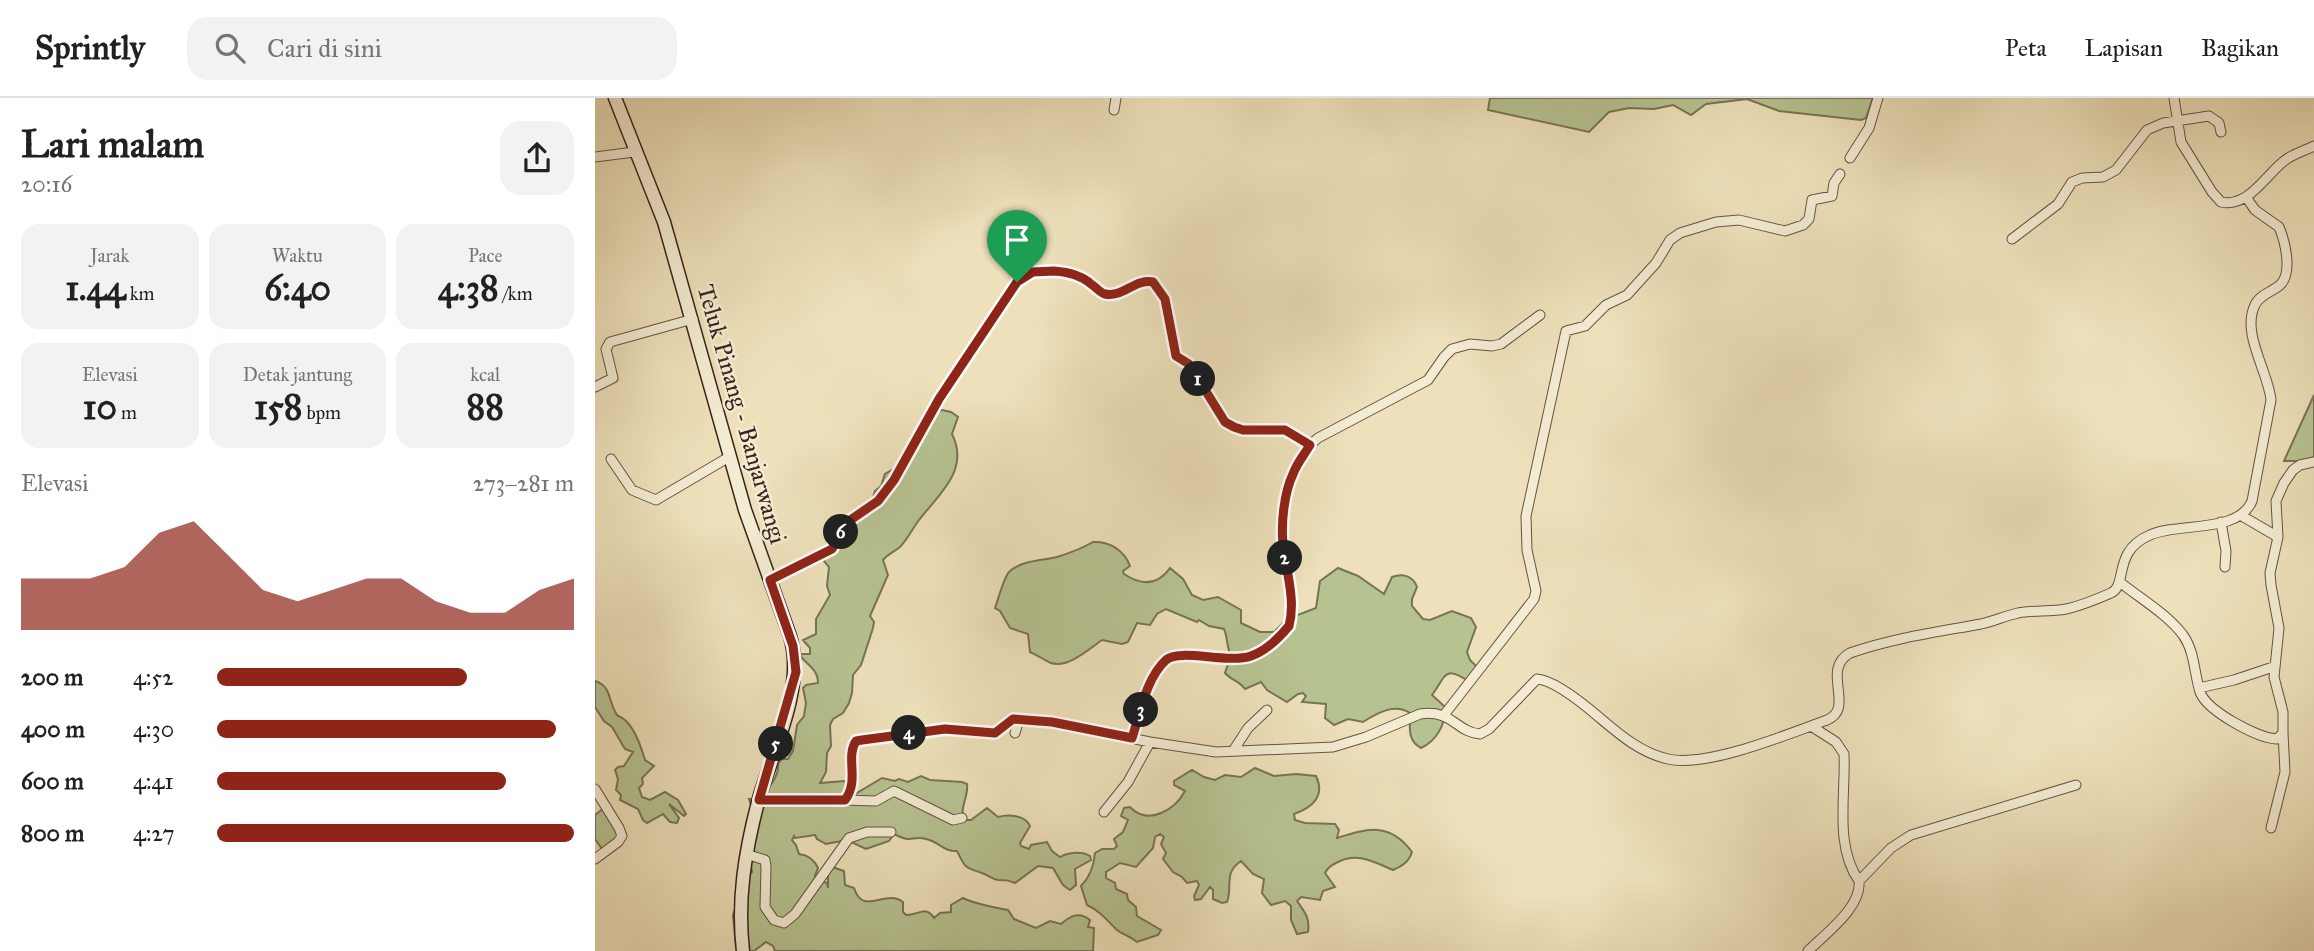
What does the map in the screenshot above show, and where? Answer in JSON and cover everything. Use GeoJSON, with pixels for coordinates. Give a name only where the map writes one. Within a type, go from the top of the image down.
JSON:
{"type":"FeatureCollection","features":[{"type":"Feature","properties":{"kind":"main road","name":"Teluk Pinang - Banjarwangi"},"geometry":{"type":"LineString","coordinates":[[615,98],[634,152],[664,222],[745,510],[793,646],[796,672],[746,854],[741,886],[743,951]]}},
{"type":"Feature","properties":{"kind":"street"},"geometry":{"type":"LineString","coordinates":[[1114,110],[1116,98]]}},
{"type":"Feature","properties":{"kind":"street"},"geometry":{"type":"LineString","coordinates":[[1850,158],[1869,128],[1878,98]]}},
{"type":"Feature","properties":{"kind":"street"},"geometry":{"type":"LineString","coordinates":[[2174,98],[2183,147],[2221,202],[2229,203],[2246,197],[2285,159],[2314,146]]}},
{"type":"Feature","properties":{"kind":"street"},"geometry":{"type":"LineString","coordinates":[[2012,239],[2058,204],[2073,183],[2082,178],[2099,178],[2121,166],[2147,130],[2163,123],[2210,116],[2219,123],[2221,132]]}},
{"type":"Feature","properties":{"kind":"street"},"geometry":{"type":"LineString","coordinates":[[595,157],[634,152]]}},
{"type":"Feature","properties":{"kind":"street"},"geometry":{"type":"LineString","coordinates":[[1444,715],[1534,599],[1536,591],[1526,542],[1526,516],[1566,331],[1585,326],[1606,305],[1627,295],[1651,270],[1667,243],[1674,237],[1702,226],[1731,220],[1745,220],[1779,231],[1798,227],[1809,219],[1812,200],[1832,196],[1834,183],[1840,173]]}},
{"type":"Feature","properties":{"kind":"street"},"geometry":{"type":"LineString","coordinates":[[845,800],[853,784],[852,747],[856,741],[945,729],[995,733],[1009,720],[1019,719],[1052,722],[1216,752],[1333,747],[1366,737],[1420,714],[1430,713],[1444,715],[1472,733],[1480,734],[1489,729],[1533,681],[1539,678],[1587,708],[1626,740],[1671,760],[1701,758],[1738,750],[1811,726],[1836,714],[1839,705],[1836,677],[1841,659],[1850,653],[2019,613],[2066,608],[2113,592],[2121,583],[2123,559],[2135,544],[2147,536],[2164,530],[2221,522],[2242,516],[2252,501],[2271,406],[2269,384],[2253,338],[2254,308],[2257,301],[2282,282],[2286,270],[2279,227],[2255,210],[2246,197]]}},
{"type":"Feature","properties":{"kind":"street"},"geometry":{"type":"LineString","coordinates":[[770,580],[832,549],[846,523],[878,501],[894,480],[939,399],[1017,282],[1033,272],[1068,272],[1083,278],[1100,292],[1107,294],[1117,294],[1145,281],[1153,282],[1165,299],[1176,356],[1189,364],[1225,422],[1243,430],[1285,430],[1310,445]]}},
{"type":"Feature","properties":{"kind":"street"},"geometry":{"type":"LineString","coordinates":[[1132,738],[1150,683],[1168,658],[1180,654],[1225,660],[1244,658],[1265,649],[1289,626],[1290,597],[1283,528],[1288,488],[1297,465],[1310,445],[1318,438],[1428,380],[1447,352],[1452,349],[1470,344],[1496,345],[1540,315]]}},
{"type":"Feature","properties":{"kind":"street"},"geometry":{"type":"LineString","coordinates":[[595,387],[613,378],[607,349],[610,342],[693,319]]}},
{"type":"Feature","properties":{"kind":"street"},"geometry":{"type":"LineString","coordinates":[[611,459],[632,490],[656,500],[729,457]]}},
{"type":"Feature","properties":{"kind":"street"},"geometry":{"type":"LineString","coordinates":[[2271,828],[2285,772],[2283,712],[2273,667],[2279,628],[2271,596],[2270,573],[2278,537],[2276,501],[2293,470],[2300,465],[2314,462]]}},
{"type":"Feature","properties":{"kind":"street"},"geometry":{"type":"LineString","coordinates":[[2242,516],[2278,537]]}},
{"type":"Feature","properties":{"kind":"street"},"geometry":{"type":"LineString","coordinates":[[2221,522],[2226,551],[2225,566]]}},
{"type":"Feature","properties":{"kind":"street"},"geometry":{"type":"LineString","coordinates":[[2121,583],[2182,634],[2191,650],[2199,688],[2211,707],[2272,739],[2277,739],[2283,733]]}},
{"type":"Feature","properties":{"kind":"street"},"geometry":{"type":"LineString","coordinates":[[2199,688],[2234,681],[2273,667]]}},
{"type":"Feature","properties":{"kind":"street"},"geometry":{"type":"LineString","coordinates":[[1233,751],[1248,728],[1267,710]]}},
{"type":"Feature","properties":{"kind":"street"},"geometry":{"type":"LineString","coordinates":[[1015,733],[1019,719]]}},
{"type":"Feature","properties":{"kind":"street"},"geometry":{"type":"LineString","coordinates":[[1808,951],[1854,905],[1860,892],[1859,881],[1850,866],[1846,844],[1842,750],[1836,742],[1811,726]]}},
{"type":"Feature","properties":{"kind":"street"},"geometry":{"type":"LineString","coordinates":[[1104,812],[1128,782],[1150,742]]}},
{"type":"Feature","properties":{"kind":"street"},"geometry":{"type":"LineString","coordinates":[[1859,881],[1891,848],[1911,835],[2077,785]]}},
{"type":"Feature","properties":{"kind":"street"},"geometry":{"type":"LineString","coordinates":[[595,789],[622,836],[595,859]]}},
{"type":"Feature","properties":{"kind":"street"},"geometry":{"type":"LineString","coordinates":[[759,800],[876,801],[894,791],[945,817],[953,820],[962,818]]}},
{"type":"Feature","properties":{"kind":"street"},"geometry":{"type":"LineString","coordinates":[[746,854],[765,860],[766,911],[774,920],[784,923],[795,914],[849,838],[867,832],[891,831]]}},
{"type":"Feature","properties":{"kind":"green space"},"geometry":{"type":"Polygon","coordinates":[[[1490,98],[1873,98],[1866,118],[1861,120],[1779,111],[1747,99],[1706,104],[1691,115],[1673,105],[1609,112],[1589,132],[1488,110],[1490,98]]]}},
{"type":"Feature","properties":{"kind":"green space"},"geometry":{"type":"Polygon","coordinates":[[[2314,395],[2314,461],[2284,461],[2314,395]]]}},
{"type":"Feature","properties":{"kind":"green space"},"geometry":{"type":"Polygon","coordinates":[[[942,410],[958,417],[952,434],[957,447],[955,470],[943,491],[903,544],[883,560],[888,575],[870,616],[874,622],[873,628],[861,665],[853,675],[849,703],[830,725],[831,746],[827,753],[826,772],[820,783],[844,781],[847,784],[844,793],[850,797],[882,778],[908,782],[921,776],[930,780],[962,782],[967,784],[964,820],[971,820],[987,808],[998,817],[1020,818],[1030,826],[1020,843],[1021,846],[1029,849],[1031,845],[1047,842],[1052,851],[1060,857],[1079,853],[1087,854],[1091,860],[1075,869],[1076,885],[1070,890],[1063,885],[1053,868],[1038,866],[1015,883],[998,880],[966,866],[957,851],[948,850],[921,838],[909,839],[894,834],[889,841],[866,849],[847,840],[826,844],[815,835],[794,836],[792,840],[799,854],[808,856],[815,862],[818,868],[815,876],[817,880],[827,883],[828,888],[828,872],[832,867],[844,871],[845,885],[854,888],[863,900],[896,899],[903,902],[903,912],[906,915],[925,911],[934,918],[940,913],[951,912],[951,905],[963,898],[1008,910],[1014,919],[1036,928],[1050,921],[1061,924],[1078,915],[1090,920],[1088,927],[1094,928],[1093,951],[775,951],[773,946],[766,942],[754,951],[743,951],[742,944],[736,947],[733,915],[745,878],[752,872],[749,852],[756,838],[749,799],[759,800],[775,778],[778,763],[782,759],[788,759],[793,751],[797,725],[804,716],[806,703],[803,688],[818,683],[814,670],[799,654],[810,654],[810,648],[803,640],[816,634],[816,619],[830,595],[827,586],[829,567],[824,561],[841,527],[871,505],[875,491],[881,486],[885,474],[897,467],[905,450],[921,435],[923,431],[920,422],[929,414],[942,410]]]}},
{"type":"Feature","properties":{"kind":"green space"},"geometry":{"type":"Polygon","coordinates":[[[1093,542],[1105,543],[1120,551],[1130,566],[1123,571],[1124,574],[1131,578],[1143,582],[1155,581],[1170,568],[1183,579],[1192,595],[1203,600],[1218,597],[1241,610],[1241,623],[1260,632],[1274,632],[1287,619],[1316,608],[1320,581],[1338,568],[1358,576],[1384,594],[1392,577],[1407,576],[1417,587],[1412,606],[1423,619],[1430,620],[1452,611],[1471,618],[1476,627],[1467,652],[1470,660],[1480,670],[1470,682],[1450,673],[1443,678],[1432,695],[1444,706],[1444,719],[1436,736],[1421,748],[1411,738],[1410,713],[1404,710],[1392,709],[1363,722],[1348,719],[1334,725],[1325,718],[1326,704],[1302,702],[1306,696],[1303,693],[1287,702],[1267,690],[1261,682],[1245,689],[1225,673],[1231,655],[1224,629],[1209,626],[1199,620],[1197,622],[1166,609],[1157,614],[1150,625],[1137,623],[1128,642],[1122,644],[1102,640],[1071,661],[1051,663],[1030,652],[1028,634],[1010,628],[1000,611],[995,608],[1001,589],[1009,572],[1014,568],[1062,555],[1093,542]]]}},
{"type":"Feature","properties":{"kind":"green space"},"geometry":{"type":"Polygon","coordinates":[[[595,681],[607,691],[617,715],[630,725],[635,734],[645,760],[654,766],[642,778],[643,784],[639,788],[642,797],[650,800],[665,792],[678,800],[686,814],[684,816],[669,804],[679,818],[677,823],[670,822],[663,814],[647,823],[638,809],[620,800],[621,795],[616,790],[618,779],[615,770],[624,766],[633,752],[625,749],[612,727],[604,721],[595,707],[595,681]]]}},
{"type":"Feature","properties":{"kind":"green space"},"geometry":{"type":"Polygon","coordinates":[[[1255,768],[1274,776],[1316,776],[1319,783],[1318,796],[1311,805],[1294,814],[1295,820],[1335,824],[1339,830],[1337,838],[1369,830],[1387,832],[1404,842],[1412,852],[1409,858],[1393,870],[1359,858],[1345,859],[1332,865],[1325,873],[1335,887],[1323,891],[1320,900],[1301,897],[1297,901],[1306,915],[1308,932],[1297,934],[1291,920],[1291,906],[1285,901],[1271,905],[1262,893],[1264,879],[1253,874],[1241,861],[1230,875],[1227,902],[1213,899],[1213,890],[1210,887],[1201,899],[1195,900],[1199,885],[1197,881],[1187,883],[1173,872],[1163,859],[1166,853],[1161,844],[1164,837],[1160,834],[1155,837],[1153,848],[1136,867],[1120,863],[1106,872],[1106,878],[1115,883],[1116,889],[1127,894],[1128,900],[1136,907],[1137,916],[1161,930],[1158,935],[1137,942],[1117,930],[1087,905],[1081,886],[1091,870],[1095,853],[1117,846],[1114,839],[1123,832],[1128,820],[1121,816],[1124,808],[1130,807],[1145,815],[1161,813],[1175,804],[1185,791],[1174,785],[1174,781],[1192,770],[1215,780],[1225,775],[1241,777],[1255,768]]]}},
{"type":"Feature","properties":{"kind":"green space"},"geometry":{"type":"Polygon","coordinates":[[[603,809],[619,837],[604,852],[595,839],[595,815],[603,809]]]}},
{"type":"Feature","properties":{"kind":"route"},"geometry":{"type":"LineString","coordinates":[[1033,272],[1068,272],[1083,278],[1100,292],[1107,294],[1117,294],[1145,281],[1153,282],[1165,299],[1176,356],[1189,364],[1225,422],[1243,430],[1285,430],[1310,445],[1292,474],[1283,528],[1291,610],[1289,626],[1265,649],[1244,658],[1225,660],[1180,654],[1168,658],[1150,683],[1132,738],[1052,722],[1013,719],[995,733],[945,729],[862,740],[856,741],[852,747],[853,784],[845,800],[759,800],[796,672],[793,646],[770,580],[832,549],[844,524],[878,501],[894,480],[939,399],[1017,282],[1033,272]]}}]}
